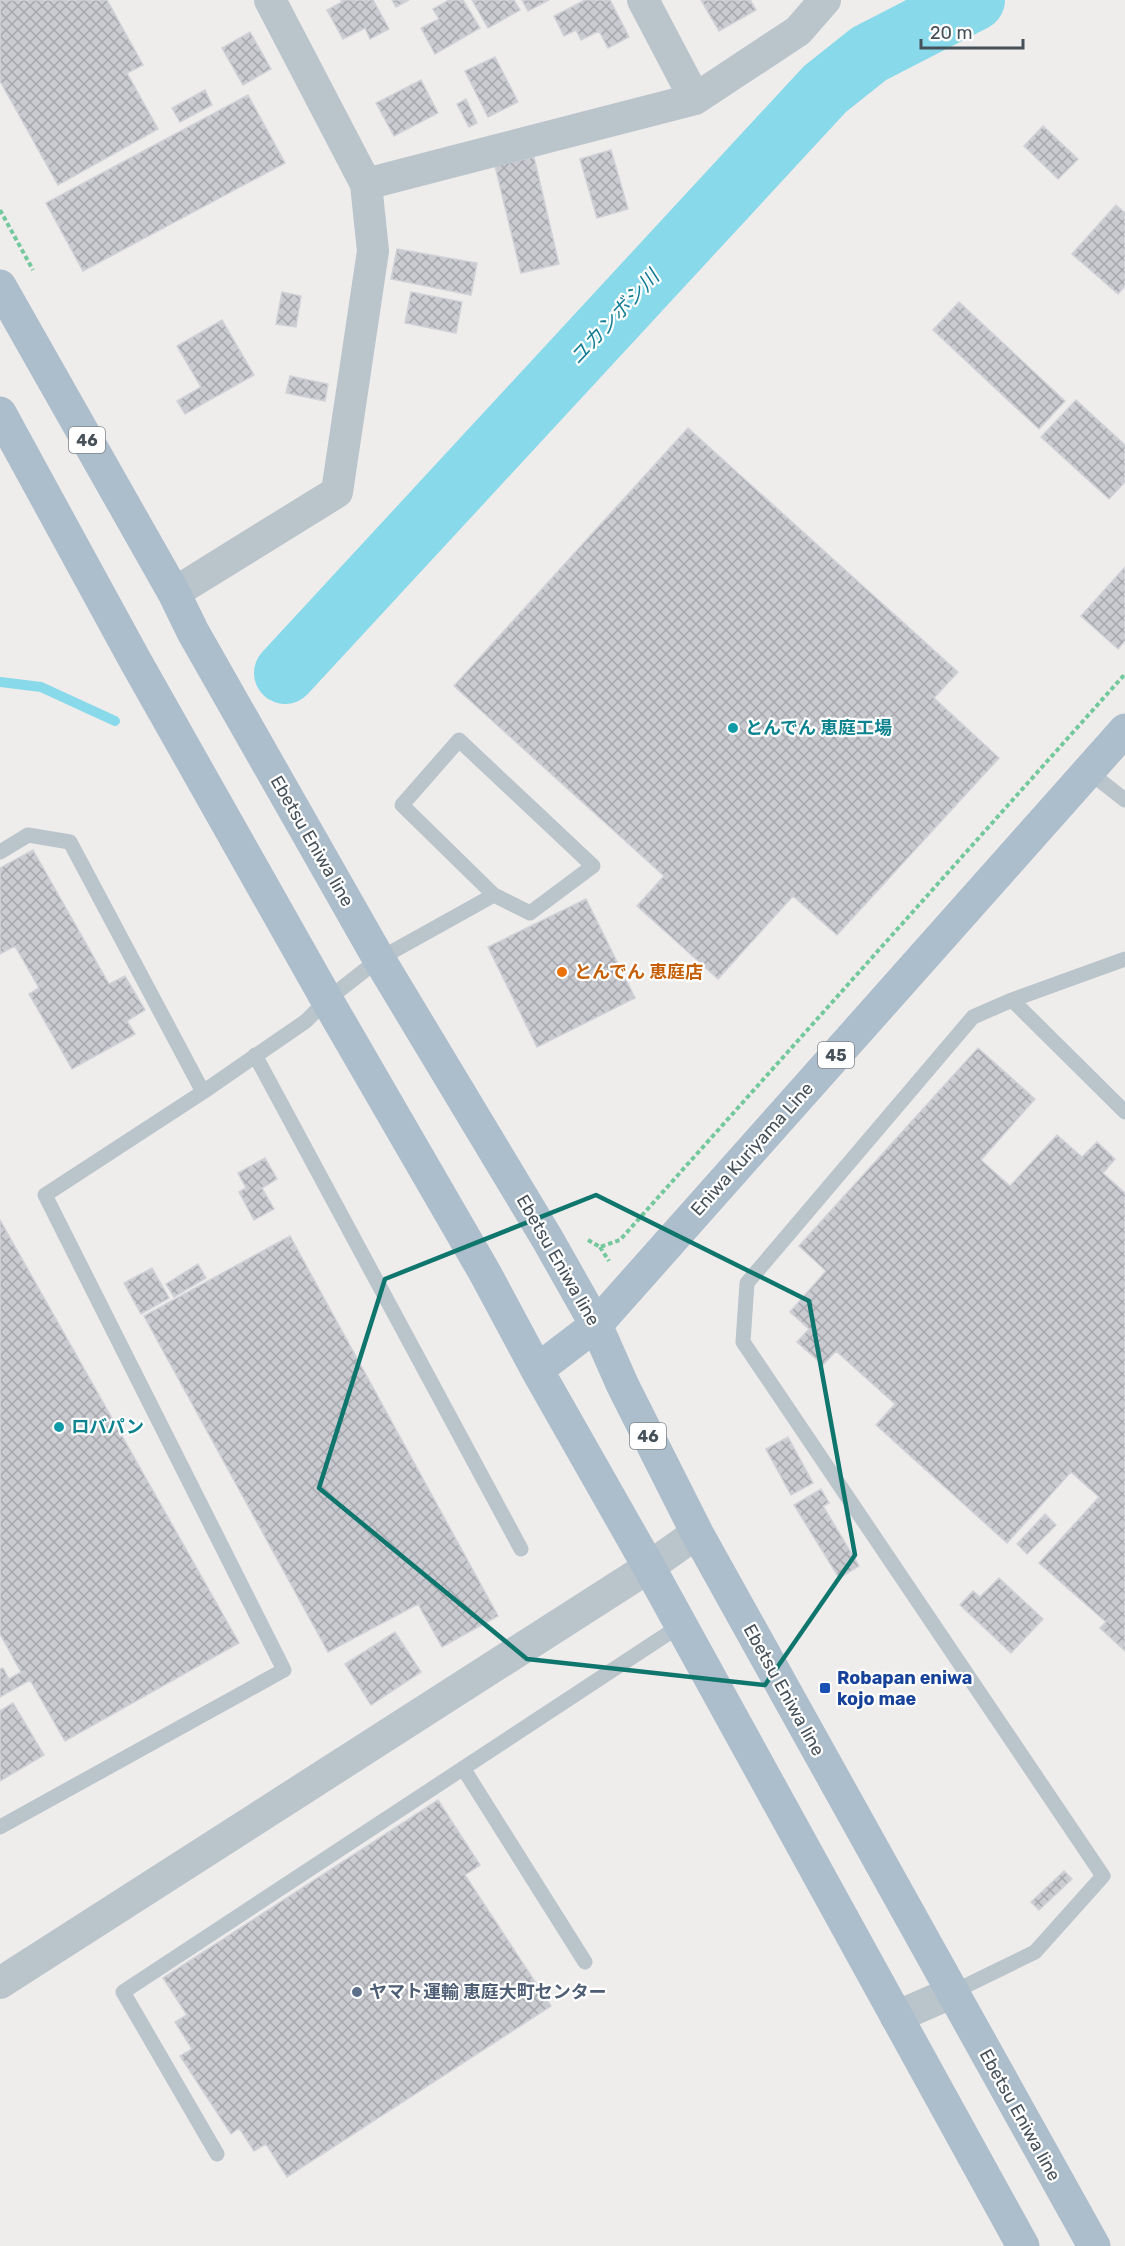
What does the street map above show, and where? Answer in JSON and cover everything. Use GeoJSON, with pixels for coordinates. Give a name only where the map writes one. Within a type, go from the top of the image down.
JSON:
{"type":"FeatureCollection","features":[{"type":"Feature","properties":{"kind":"main road","name":"Ebetsu Eniwa line"},"geometry":{"type":"LineString","coordinates":[[5,307],[174,593],[193,632],[379,960],[548,1240],[596,1325],[622,1386],[697,1533],[951,1993],[1094,2246]]}},
{"type":"Feature","properties":{"kind":"main road"},"geometry":{"type":"LineString","coordinates":[[0,413],[136,662],[485,1273],[1023,2246]]}},
{"type":"Feature","properties":{"kind":"main road","name":"Eniwa Kuriyama Line"},"geometry":{"type":"LineString","coordinates":[[537,1370],[596,1325],[1125,730]]}},
{"type":"Feature","properties":{"kind":"street"},"geometry":{"type":"LineString","coordinates":[[174,593],[337,492],[373,251],[366,184],[270,0]]}},
{"type":"Feature","properties":{"kind":"street"},"geometry":{"type":"LineString","coordinates":[[643,0],[695,99]]}},
{"type":"Feature","properties":{"kind":"street"},"geometry":{"type":"LineString","coordinates":[[366,184],[695,99],[798,30],[825,0]]}},
{"type":"Feature","properties":{"kind":"street"},"geometry":{"type":"LineString","coordinates":[[0,1983],[649,1567],[697,1533]]}},
{"type":"Feature","properties":{"kind":"street"},"geometry":{"type":"LineString","coordinates":[[896,2017],[951,1993]]}},
{"type":"Feature","properties":{"kind":"lane"},"geometry":{"type":"LineString","coordinates":[[459,740],[593,867],[530,913],[494,895],[402,805],[459,740]]}},
{"type":"Feature","properties":{"kind":"lane"},"geometry":{"type":"LineString","coordinates":[[1088,771],[1125,800]]}},
{"type":"Feature","properties":{"kind":"lane"},"geometry":{"type":"LineString","coordinates":[[0,852],[28,835],[70,843],[203,1092]]}},
{"type":"Feature","properties":{"kind":"lane"},"geometry":{"type":"LineString","coordinates":[[0,1827],[284,1670],[45,1195],[203,1092],[306,1021],[327,1000],[379,960],[494,895]]}},
{"type":"Feature","properties":{"kind":"lane"},"geometry":{"type":"LineString","coordinates":[[951,1993],[1035,1952],[1103,1876],[743,1342],[747,1283],[973,1017],[1012,1000],[1125,959]]}},
{"type":"Feature","properties":{"kind":"lane"},"geometry":{"type":"LineString","coordinates":[[1012,1000],[1125,1112]]}},
{"type":"Feature","properties":{"kind":"lane"},"geometry":{"type":"LineString","coordinates":[[255,1055],[521,1549]]}},
{"type":"Feature","properties":{"kind":"lane"},"geometry":{"type":"LineString","coordinates":[[217,2154],[123,1992],[681,1625]]}},
{"type":"Feature","properties":{"kind":"lane"},"geometry":{"type":"LineString","coordinates":[[463,1768],[585,1962]]}},
{"type":"Feature","properties":{"kind":"path"},"geometry":{"type":"LineString","coordinates":[[548,1240],[566,1227],[600,1247],[620,1240],[1125,674]]}},
{"type":"Feature","properties":{"kind":"highlighted area"},"geometry":{"type":"Polygon","coordinates":[[[596,1195],[809,1301],[855,1555],[765,1685],[527,1659],[319,1488],[385,1279],[596,1195]]]}},
{"type":"Feature","properties":{"kind":"building"},"geometry":{"type":"Polygon","coordinates":[[[0,0],[107,0],[143,65],[127,73],[158,129],[58,185],[0,81],[0,0]]]}},
{"type":"Feature","properties":{"kind":"building"},"geometry":{"type":"Polygon","coordinates":[[[341,0],[373,0],[389,29],[370,39],[365,28],[343,39],[327,10],[342,2],[341,0]]]}},
{"type":"Feature","properties":{"kind":"building"},"geometry":{"type":"Polygon","coordinates":[[[392,0],[409,0],[396,7],[392,0]]]}},
{"type":"Feature","properties":{"kind":"building"},"geometry":{"type":"Polygon","coordinates":[[[449,0],[463,0],[480,28],[435,54],[421,28],[439,19],[433,9],[449,0]]]}},
{"type":"Feature","properties":{"kind":"building"},"geometry":{"type":"Polygon","coordinates":[[[472,0],[514,0],[520,10],[488,28],[472,0]]]}},
{"type":"Feature","properties":{"kind":"building"},"geometry":{"type":"Polygon","coordinates":[[[522,0],[549,0],[528,11],[522,0]]]}},
{"type":"Feature","properties":{"kind":"building"},"geometry":{"type":"Polygon","coordinates":[[[585,0],[610,0],[629,37],[608,48],[599,31],[581,40],[576,30],[564,36],[554,16],[585,0]]]}},
{"type":"Feature","properties":{"kind":"building"},"geometry":{"type":"Polygon","coordinates":[[[701,0],[750,0],[756,10],[719,31],[701,0]]]}},
{"type":"Feature","properties":{"kind":"building"},"geometry":{"type":"Polygon","coordinates":[[[250,32],[271,69],[243,85],[222,48],[250,32]]]}},
{"type":"Feature","properties":{"kind":"building"},"geometry":{"type":"Polygon","coordinates":[[[495,57],[518,102],[488,117],[465,71],[495,57]]]}},
{"type":"Feature","properties":{"kind":"building"},"geometry":{"type":"Polygon","coordinates":[[[421,80],[438,113],[394,136],[376,103],[421,80]]]}},
{"type":"Feature","properties":{"kind":"building"},"geometry":{"type":"Polygon","coordinates":[[[205,90],[212,105],[180,122],[172,108],[205,90]]]}},
{"type":"Feature","properties":{"kind":"building"},"geometry":{"type":"Polygon","coordinates":[[[248,95],[285,163],[83,271],[46,203],[248,95]]]}},
{"type":"Feature","properties":{"kind":"building"},"geometry":{"type":"Polygon","coordinates":[[[466,99],[477,123],[469,127],[457,104],[466,99]]]}},
{"type":"Feature","properties":{"kind":"building"},"geometry":{"type":"Polygon","coordinates":[[[1043,126],[1078,159],[1058,179],[1024,146],[1043,126]]]}},
{"type":"Feature","properties":{"kind":"building"},"geometry":{"type":"Polygon","coordinates":[[[611,150],[628,209],[597,218],[580,159],[611,150]]]}},
{"type":"Feature","properties":{"kind":"building"},"geometry":{"type":"Polygon","coordinates":[[[534,157],[559,264],[521,273],[495,166],[534,157]]]}},
{"type":"Feature","properties":{"kind":"building"},"geometry":{"type":"Polygon","coordinates":[[[1116,205],[1125,213],[1125,286],[1118,294],[1072,254],[1116,205]]]}},
{"type":"Feature","properties":{"kind":"building"},"geometry":{"type":"Polygon","coordinates":[[[397,249],[477,263],[471,295],[391,279],[397,249]]]}},
{"type":"Feature","properties":{"kind":"building"},"geometry":{"type":"Polygon","coordinates":[[[282,292],[301,296],[296,327],[276,324],[282,292]]]}},
{"type":"Feature","properties":{"kind":"building"},"geometry":{"type":"Polygon","coordinates":[[[411,292],[462,302],[456,333],[405,323],[411,292]]]}},
{"type":"Feature","properties":{"kind":"building"},"geometry":{"type":"Polygon","coordinates":[[[959,302],[1065,401],[1039,429],[933,330],[959,302]]]}},
{"type":"Feature","properties":{"kind":"building"},"geometry":{"type":"Polygon","coordinates":[[[222,320],[254,375],[185,414],[177,401],[201,387],[177,346],[222,320]]]}},
{"type":"Feature","properties":{"kind":"building"},"geometry":{"type":"Polygon","coordinates":[[[290,376],[328,384],[325,401],[286,393],[290,376]]]}},
{"type":"Feature","properties":{"kind":"building"},"geometry":{"type":"Polygon","coordinates":[[[1076,400],[1125,445],[1125,482],[1109,499],[1041,437],[1076,400]]]}},
{"type":"Feature","properties":{"kind":"building","name":"とんでん 恵庭工場"},"geometry":{"type":"Polygon","coordinates":[[[688,428],[958,672],[934,698],[999,758],[837,935],[793,896],[718,979],[637,906],[664,876],[454,686],[688,428]]]}},
{"type":"Feature","properties":{"kind":"building"},"geometry":{"type":"Polygon","coordinates":[[[1125,567],[1125,641],[1118,649],[1081,616],[1125,567]]]}},
{"type":"Feature","properties":{"kind":"building"},"geometry":{"type":"Polygon","coordinates":[[[33,850],[109,984],[125,976],[145,1010],[127,1021],[135,1034],[72,1069],[29,994],[39,988],[15,946],[0,954],[0,868],[33,850]]]}},
{"type":"Feature","properties":{"kind":"building","name":"とんでん 恵庭店"},"geometry":{"type":"Polygon","coordinates":[[[586,899],[635,998],[537,1047],[488,947],[586,899]]]}},
{"type":"Feature","properties":{"kind":"building"},"geometry":{"type":"Polygon","coordinates":[[[978,1048],[1035,1099],[981,1160],[1010,1186],[1057,1135],[1082,1157],[1097,1142],[1115,1159],[1103,1173],[1125,1193],[1125,1651],[1100,1628],[1106,1622],[1039,1563],[1099,1497],[1071,1472],[1007,1543],[876,1425],[895,1404],[836,1351],[823,1365],[797,1342],[809,1329],[790,1312],[826,1271],[799,1246],[978,1048]]]}},
{"type":"Feature","properties":{"kind":"building"},"geometry":{"type":"Polygon","coordinates":[[[265,1158],[277,1179],[262,1188],[274,1209],[254,1220],[239,1192],[246,1188],[238,1173],[265,1158]]]}},
{"type":"Feature","properties":{"kind":"building","name":"ロバパン"},"geometry":{"type":"Polygon","coordinates":[[[0,1220],[239,1643],[65,1741],[30,1680],[0,1697],[0,1669],[3,1668],[9,1679],[21,1672],[0,1634],[0,1220]]]}},
{"type":"Feature","properties":{"kind":"building"},"geometry":{"type":"Polygon","coordinates":[[[290,1236],[498,1616],[442,1647],[418,1604],[328,1652],[144,1316],[290,1236]]]}},
{"type":"Feature","properties":{"kind":"building"},"geometry":{"type":"Polygon","coordinates":[[[198,1264],[206,1278],[174,1297],[166,1284],[198,1264]]]}},
{"type":"Feature","properties":{"kind":"building"},"geometry":{"type":"Polygon","coordinates":[[[152,1268],[169,1298],[141,1314],[124,1283],[152,1268]]]}},
{"type":"Feature","properties":{"kind":"building"},"geometry":{"type":"Polygon","coordinates":[[[788,1437],[813,1483],[791,1495],[766,1449],[788,1437]]]}},
{"type":"Feature","properties":{"kind":"building"},"geometry":{"type":"Polygon","coordinates":[[[821,1489],[829,1503],[823,1506],[859,1566],[839,1578],[794,1505],[821,1489]]]}},
{"type":"Feature","properties":{"kind":"building"},"geometry":{"type":"Polygon","coordinates":[[[1045,1514],[1056,1525],[1027,1554],[1017,1544],[1045,1514]]]}},
{"type":"Feature","properties":{"kind":"building"},"geometry":{"type":"Polygon","coordinates":[[[999,1578],[1043,1619],[1011,1653],[960,1605],[973,1591],[980,1597],[999,1578]]]}},
{"type":"Feature","properties":{"kind":"building"},"geometry":{"type":"Polygon","coordinates":[[[395,1632],[421,1672],[371,1705],[345,1664],[395,1632]]]}},
{"type":"Feature","properties":{"kind":"building"},"geometry":{"type":"Polygon","coordinates":[[[13,1703],[44,1755],[0,1781],[0,1711],[13,1703]]]}},
{"type":"Feature","properties":{"kind":"building","name":"ヤマト運輸 恵庭大町センター"},"geometry":{"type":"Polygon","coordinates":[[[438,1800],[480,1865],[465,1875],[551,2006],[287,2177],[266,2144],[254,2151],[239,2128],[231,2134],[180,2056],[192,2049],[175,2022],[187,2015],[163,1978],[438,1800]]]}},
{"type":"Feature","properties":{"kind":"building"},"geometry":{"type":"Polygon","coordinates":[[[1064,1871],[1072,1879],[1039,1910],[1031,1902],[1064,1871]]]}},
{"type":"Feature","properties":{"kind":"waterway","name":"ユカンボシ川"},"geometry":{"type":"LineString","coordinates":[[285,673],[825,89],[869,54],[974,0]]}},
{"type":"Feature","properties":{"kind":"waterway","name":"ユカンボシ川"},"geometry":{"type":"LineString","coordinates":[[0,682],[41,687],[115,721]]}},
{"type":"Feature","properties":{"kind":"place","name":"とんでん 恵庭工場"},"geometry":{"type":"Point","coordinates":[733,728]}},
{"type":"Feature","properties":{"kind":"place","name":"とんでん 恵庭店"},"geometry":{"type":"Point","coordinates":[562,972]}},
{"type":"Feature","properties":{"kind":"place","name":"ロバパン"},"geometry":{"type":"Point","coordinates":[59,1427]}},
{"type":"Feature","properties":{"kind":"place","name":"Robapan eniwa kojo mae"},"geometry":{"type":"Point","coordinates":[825,1688]}},
{"type":"Feature","properties":{"kind":"place","name":"ヤマト運輸 恵庭大町センター"},"geometry":{"type":"Point","coordinates":[357,1992]}}]}
